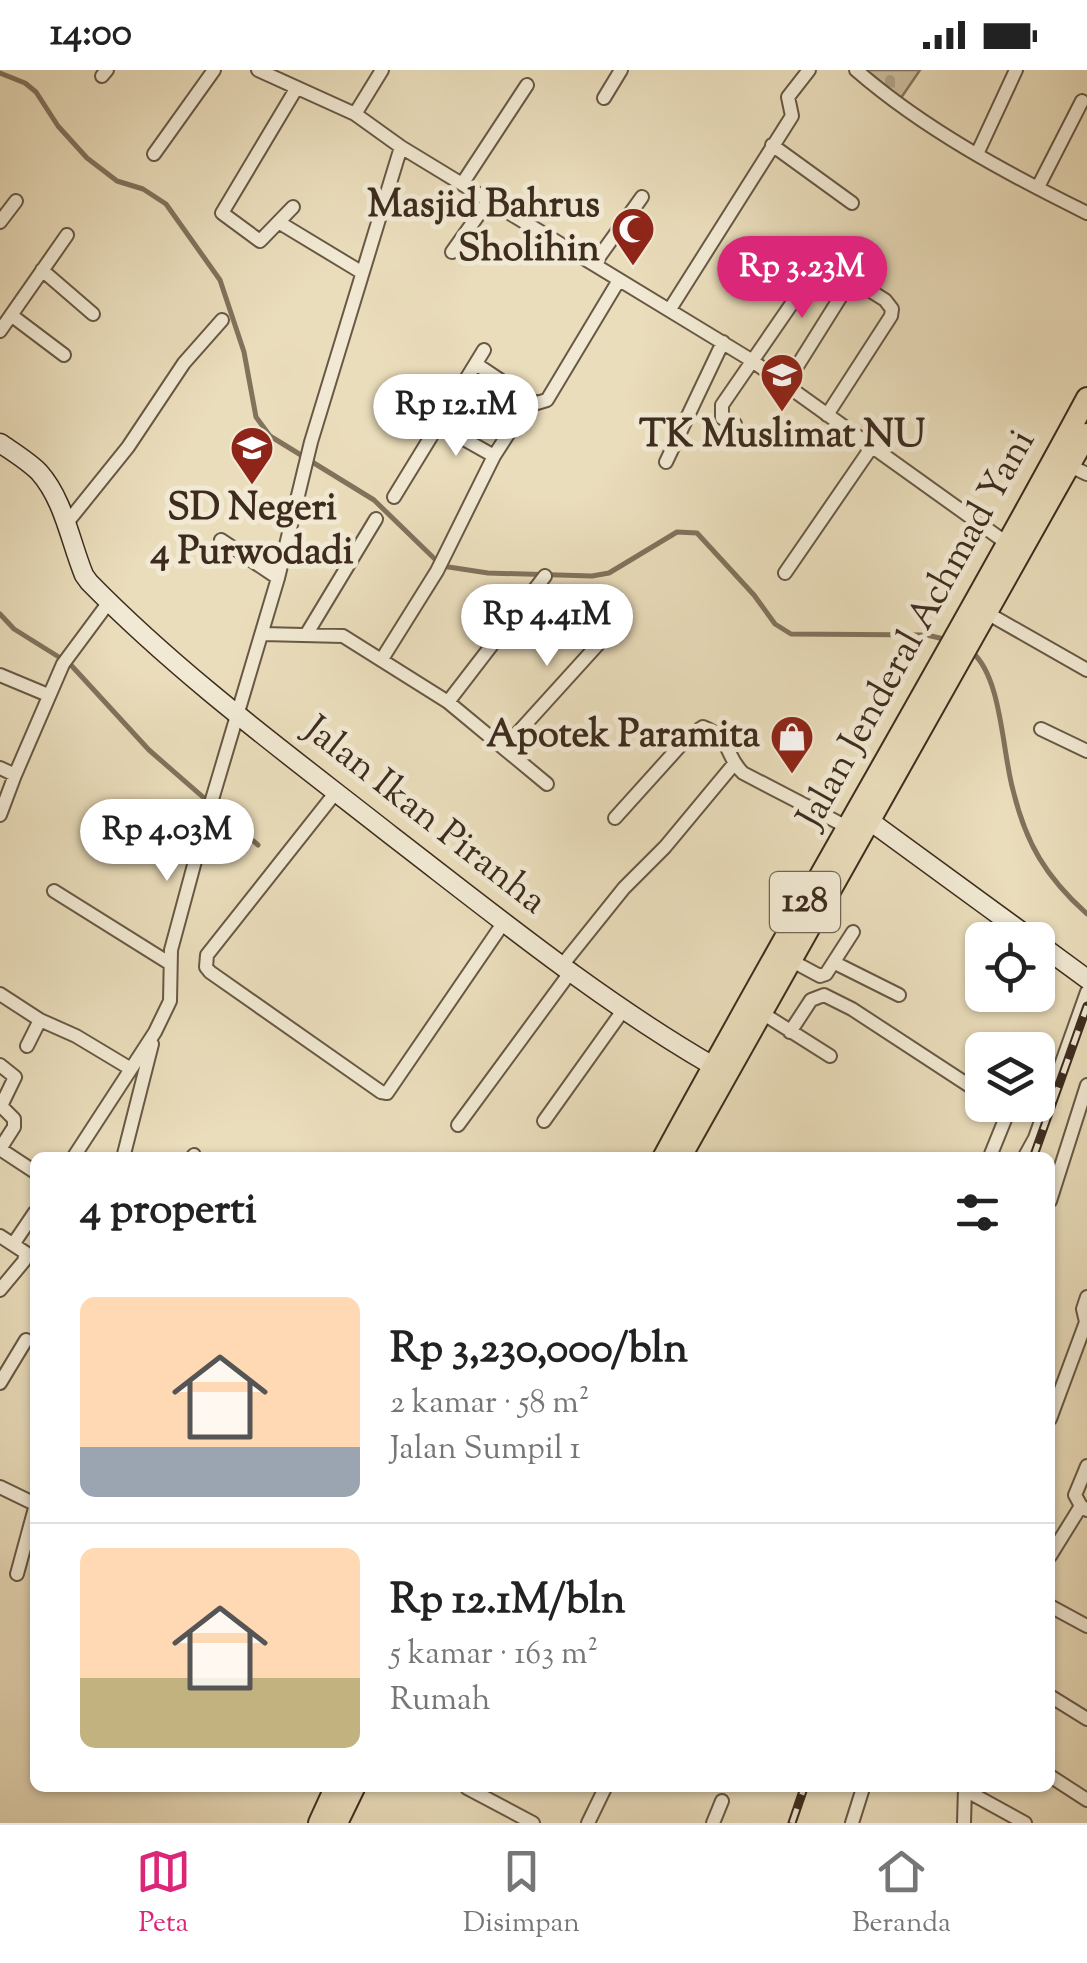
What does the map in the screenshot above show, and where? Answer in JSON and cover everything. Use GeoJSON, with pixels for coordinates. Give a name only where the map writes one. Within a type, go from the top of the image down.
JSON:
{"type":"FeatureCollection","features":[{"type":"Feature","properties":{"kind":"main road","name":"Jalan Jenderal Achmad Yani"},"geometry":{"type":"LineString","coordinates":[[975,622],[1008,544],[1087,398]]}},
{"type":"Feature","properties":{"kind":"main road","name":"Jalan Jenderal Achmad Yani"},"geometry":{"type":"LineString","coordinates":[[666,1152],[847,828],[954,653],[1078,470],[1087,434]]}},
{"type":"Feature","properties":{"kind":"main road","name":"Jalan Jenderal Achmad Yani"},"geometry":{"type":"LineString","coordinates":[[683,1152],[870,820],[954,653]]}},
{"type":"Feature","properties":{"kind":"main road"},"geometry":{"type":"LineString","coordinates":[[319,1823],[333,1792]]}},
{"type":"Feature","properties":{"kind":"main road"},"geometry":{"type":"LineString","coordinates":[[338,1823],[352,1792]]}},
{"type":"Feature","properties":{"kind":"street"},"geometry":{"type":"LineString","coordinates":[[154,154],[213,70]]}},
{"type":"Feature","properties":{"kind":"street"},"geometry":{"type":"LineString","coordinates":[[258,70],[355,114],[401,147],[723,342],[1008,544]]}},
{"type":"Feature","properties":{"kind":"street"},"geometry":{"type":"LineString","coordinates":[[355,114],[382,70]]}},
{"type":"Feature","properties":{"kind":"street"},"geometry":{"type":"LineString","coordinates":[[604,98],[621,70]]}},
{"type":"Feature","properties":{"kind":"street"},"geometry":{"type":"LineString","coordinates":[[670,310],[792,115],[788,97],[809,70]]}},
{"type":"Feature","properties":{"kind":"street"},"geometry":{"type":"LineString","coordinates":[[856,70],[896,104],[976,154],[1087,212]]}},
{"type":"Feature","properties":{"kind":"street"},"geometry":{"type":"LineString","coordinates":[[976,154],[1016,70]]}},
{"type":"Feature","properties":{"kind":"street"},"geometry":{"type":"LineString","coordinates":[[462,184],[527,85]]}},
{"type":"Feature","properties":{"kind":"street"},"geometry":{"type":"LineString","coordinates":[[293,207],[260,241],[222,213],[296,89]]}},
{"type":"Feature","properties":{"kind":"street"},"geometry":{"type":"LineString","coordinates":[[1038,187],[1082,101]]}},
{"type":"Feature","properties":{"kind":"street"},"geometry":{"type":"LineString","coordinates":[[772,145],[852,203]]}},
{"type":"Feature","properties":{"kind":"street"},"geometry":{"type":"LineString","coordinates":[[78,1152],[155,1032],[169,1001],[169,967],[208,813],[263,634],[310,442],[401,147]]}},
{"type":"Feature","properties":{"kind":"street"},"geometry":{"type":"LineString","coordinates":[[594,264],[642,197]]}},
{"type":"Feature","properties":{"kind":"street"},"geometry":{"type":"LineString","coordinates":[[452,252],[489,200]]}},
{"type":"Feature","properties":{"kind":"street"},"geometry":{"type":"LineString","coordinates":[[0,222],[16,201]]}},
{"type":"Feature","properties":{"kind":"street"},"geometry":{"type":"LineString","coordinates":[[280,223],[362,272]]}},
{"type":"Feature","properties":{"kind":"street"},"geometry":{"type":"LineString","coordinates":[[0,332],[67,236]]}},
{"type":"Feature","properties":{"kind":"street"},"geometry":{"type":"LineString","coordinates":[[735,424],[722,418],[720,412],[750,360],[826,254]]}},
{"type":"Feature","properties":{"kind":"street"},"geometry":{"type":"LineString","coordinates":[[786,384],[863,261]]}},
{"type":"Feature","properties":{"kind":"street"},"geometry":{"type":"LineString","coordinates":[[42,270],[93,314]]}},
{"type":"Feature","properties":{"kind":"street"},"geometry":{"type":"LineString","coordinates":[[476,364],[530,400],[546,400],[619,280]]}},
{"type":"Feature","properties":{"kind":"street"},"geometry":{"type":"LineString","coordinates":[[827,415],[891,316],[885,300],[854,280]]}},
{"type":"Feature","properties":{"kind":"street"},"geometry":{"type":"LineString","coordinates":[[11,316],[64,355]]}},
{"type":"Feature","properties":{"kind":"street"},"geometry":{"type":"LineString","coordinates":[[66,524],[128,448],[184,363],[222,320]]}},
{"type":"Feature","properties":{"kind":"street"},"geometry":{"type":"LineString","coordinates":[[666,462],[723,342]]}},
{"type":"Feature","properties":{"kind":"street"},"geometry":{"type":"LineString","coordinates":[[394,497],[484,350]]}},
{"type":"Feature","properties":{"kind":"street"},"geometry":{"type":"LineString","coordinates":[[382,659],[437,571],[494,456],[530,400]]}},
{"type":"Feature","properties":{"kind":"street"},"geometry":{"type":"LineString","coordinates":[[439,425],[494,456]]}},
{"type":"Feature","properties":{"kind":"street","name":"Jalan Ikan Piranha"},"geometry":{"type":"LineString","coordinates":[[0,443],[36,469],[53,492],[84,575],[109,602],[238,716],[504,922],[624,1009],[713,1066]]}},
{"type":"Feature","properties":{"kind":"street"},"geometry":{"type":"LineString","coordinates":[[785,573],[871,448]]}},
{"type":"Feature","properties":{"kind":"street"},"geometry":{"type":"LineString","coordinates":[[306,636],[376,518]]}},
{"type":"Feature","properties":{"kind":"street"},"geometry":{"type":"LineString","coordinates":[[822,518],[837,526]]}},
{"type":"Feature","properties":{"kind":"street"},"geometry":{"type":"LineString","coordinates":[[221,540],[278,578]]}},
{"type":"Feature","properties":{"kind":"street"},"geometry":{"type":"LineString","coordinates":[[448,702],[545,576]]}},
{"type":"Feature","properties":{"kind":"street"},"geometry":{"type":"LineString","coordinates":[[0,814],[65,660],[109,602]]}},
{"type":"Feature","properties":{"kind":"street"},"geometry":{"type":"LineString","coordinates":[[504,748],[621,619]]}},
{"type":"Feature","properties":{"kind":"street"},"geometry":{"type":"LineString","coordinates":[[975,622],[1087,670]]}},
{"type":"Feature","properties":{"kind":"street"},"geometry":{"type":"LineString","coordinates":[[263,634],[343,636],[448,702],[546,784]]}},
{"type":"Feature","properties":{"kind":"street"},"geometry":{"type":"LineString","coordinates":[[0,675],[48,695]]}},
{"type":"Feature","properties":{"kind":"street"},"geometry":{"type":"LineString","coordinates":[[615,818],[698,728],[724,738],[734,764],[760,784],[847,828]]}},
{"type":"Feature","properties":{"kind":"street"},"geometry":{"type":"LineString","coordinates":[[1042,729],[1087,751]]}},
{"type":"Feature","properties":{"kind":"street"},"geometry":{"type":"LineString","coordinates":[[458,1125],[624,888],[665,847],[734,764]]}},
{"type":"Feature","properties":{"kind":"street"},"geometry":{"type":"LineString","coordinates":[[0,768],[15,775]]}},
{"type":"Feature","properties":{"kind":"street"},"geometry":{"type":"LineString","coordinates":[[336,792],[206,956],[210,972],[387,1093],[504,922]]}},
{"type":"Feature","properties":{"kind":"street"},"geometry":{"type":"LineString","coordinates":[[870,820],[1008,922]]}},
{"type":"Feature","properties":{"kind":"street"},"geometry":{"type":"LineString","coordinates":[[54,891],[169,967]]}},
{"type":"Feature","properties":{"kind":"street"},"geometry":{"type":"LineString","coordinates":[[792,961],[820,976],[835,962],[853,932]]}},
{"type":"Feature","properties":{"kind":"street"},"geometry":{"type":"LineString","coordinates":[[1055,956],[1087,979]]}},
{"type":"Feature","properties":{"kind":"street"},"geometry":{"type":"LineString","coordinates":[[835,962],[899,995]]}},
{"type":"Feature","properties":{"kind":"street"},"geometry":{"type":"LineString","coordinates":[[1028,1152],[1036,1138],[1087,992]]}},
{"type":"Feature","properties":{"kind":"street"},"geometry":{"type":"LineString","coordinates":[[0,994],[132,1069]]}},
{"type":"Feature","properties":{"kind":"street"},"geometry":{"type":"LineString","coordinates":[[790,1032],[811,1000],[824,995],[965,1083]]}},
{"type":"Feature","properties":{"kind":"street"},"geometry":{"type":"LineString","coordinates":[[544,1120],[624,1009]]}},
{"type":"Feature","properties":{"kind":"street"},"geometry":{"type":"LineString","coordinates":[[762,1014],[830,1056]]}},
{"type":"Feature","properties":{"kind":"street"},"geometry":{"type":"LineString","coordinates":[[27,1046],[40,1020]]}},
{"type":"Feature","properties":{"kind":"street"},"geometry":{"type":"LineString","coordinates":[[125,1152],[155,1032]]}},
{"type":"Feature","properties":{"kind":"street"},"geometry":{"type":"LineString","coordinates":[[0,1065],[15,1076],[1,1106],[14,1119],[14,1127],[0,1149],[30,1169]]}},
{"type":"Feature","properties":{"kind":"street"},"geometry":{"type":"LineString","coordinates":[[1055,1185],[1087,1085]]}},
{"type":"Feature","properties":{"kind":"street"},"geometry":{"type":"LineString","coordinates":[[992,1152],[1004,1122]]}},
{"type":"Feature","properties":{"kind":"street"},"geometry":{"type":"LineString","coordinates":[[14,1243],[30,1219]]}},
{"type":"Feature","properties":{"kind":"street"},"geometry":{"type":"LineString","coordinates":[[0,1236],[24,1249],[30,1259],[0,1290]]}},
{"type":"Feature","properties":{"kind":"street"},"geometry":{"type":"LineString","coordinates":[[1055,1406],[1086,1322],[1083,1308],[1087,1297]]}},
{"type":"Feature","properties":{"kind":"street"},"geometry":{"type":"LineString","coordinates":[[0,1383],[26,1340]]}},
{"type":"Feature","properties":{"kind":"street"},"geometry":{"type":"LineString","coordinates":[[1055,1549],[1084,1508],[1074,1494],[1087,1466]]}},
{"type":"Feature","properties":{"kind":"street"},"geometry":{"type":"LineString","coordinates":[[0,1487],[30,1506]]}},
{"type":"Feature","properties":{"kind":"street"},"geometry":{"type":"LineString","coordinates":[[18,1574],[30,1528]]}},
{"type":"Feature","properties":{"kind":"street"},"geometry":{"type":"LineString","coordinates":[[1055,1609],[1087,1626]]}},
{"type":"Feature","properties":{"kind":"street"},"geometry":{"type":"LineString","coordinates":[[1055,1699],[1087,1719]]}},
{"type":"Feature","properties":{"kind":"street"},"geometry":{"type":"LineString","coordinates":[[1055,1779],[1087,1800]]}},
{"type":"Feature","properties":{"kind":"street"},"geometry":{"type":"LineString","coordinates":[[474,1792],[532,1823]]}},
{"type":"Feature","properties":{"kind":"street"},"geometry":{"type":"LineString","coordinates":[[588,1823],[603,1792]]}},
{"type":"Feature","properties":{"kind":"street"},"geometry":{"type":"LineString","coordinates":[[852,1823],[862,1792]]}},
{"type":"Feature","properties":{"kind":"street"},"geometry":{"type":"LineString","coordinates":[[964,1823],[965,1792]]}},
{"type":"Feature","properties":{"kind":"street"},"geometry":{"type":"LineString","coordinates":[[970,1792],[1025,1823]]}},
{"type":"Feature","properties":{"kind":"street"},"geometry":{"type":"LineString","coordinates":[[713,1823],[722,1801]]}},
{"type":"Feature","properties":{"kind":"green space"},"geometry":{"type":"Polygon","coordinates":[[[866,70],[920,70],[901,98],[866,70]]]}},
{"type":"Feature","properties":{"kind":"waterway"},"geometry":{"type":"LineString","coordinates":[[0,73],[36,92],[58,126],[87,158],[117,181],[143,189],[166,204],[220,280],[244,352],[256,417],[270,436],[374,500],[442,566],[488,573],[592,576],[609,573],[677,532],[697,533],[775,624],[791,634],[927,635],[948,640]]}},
{"type":"Feature","properties":{"kind":"waterway"},"geometry":{"type":"LineString","coordinates":[[0,614],[14,629],[70,664],[149,750],[258,845]]}},
{"type":"Feature","properties":{"kind":"waterway"},"geometry":{"type":"LineString","coordinates":[[972,652],[990,679],[1013,790],[1031,843],[1060,887],[1087,914]]}},
{"type":"Feature","properties":{"kind":"railway"},"geometry":{"type":"LineString","coordinates":[[1035,1152],[1087,1006]]}},
{"type":"Feature","properties":{"kind":"railway"},"geometry":{"type":"LineString","coordinates":[[792,1823],[803,1792]]}},
{"type":"Feature","properties":{"kind":"place","name":"Masjid Bahrus Sholihin"},"geometry":{"type":"Point","coordinates":[633,267]}},
{"type":"Feature","properties":{"kind":"place","name":"TK Muslimat NU"},"geometry":{"type":"Point","coordinates":[782,413]}},
{"type":"Feature","properties":{"kind":"place","name":"SD Negeri 4 Purwodadi"},"geometry":{"type":"Point","coordinates":[252,486]}},
{"type":"Feature","properties":{"kind":"place","name":"Apotek Paramita"},"geometry":{"type":"Point","coordinates":[792,775]}}]}
